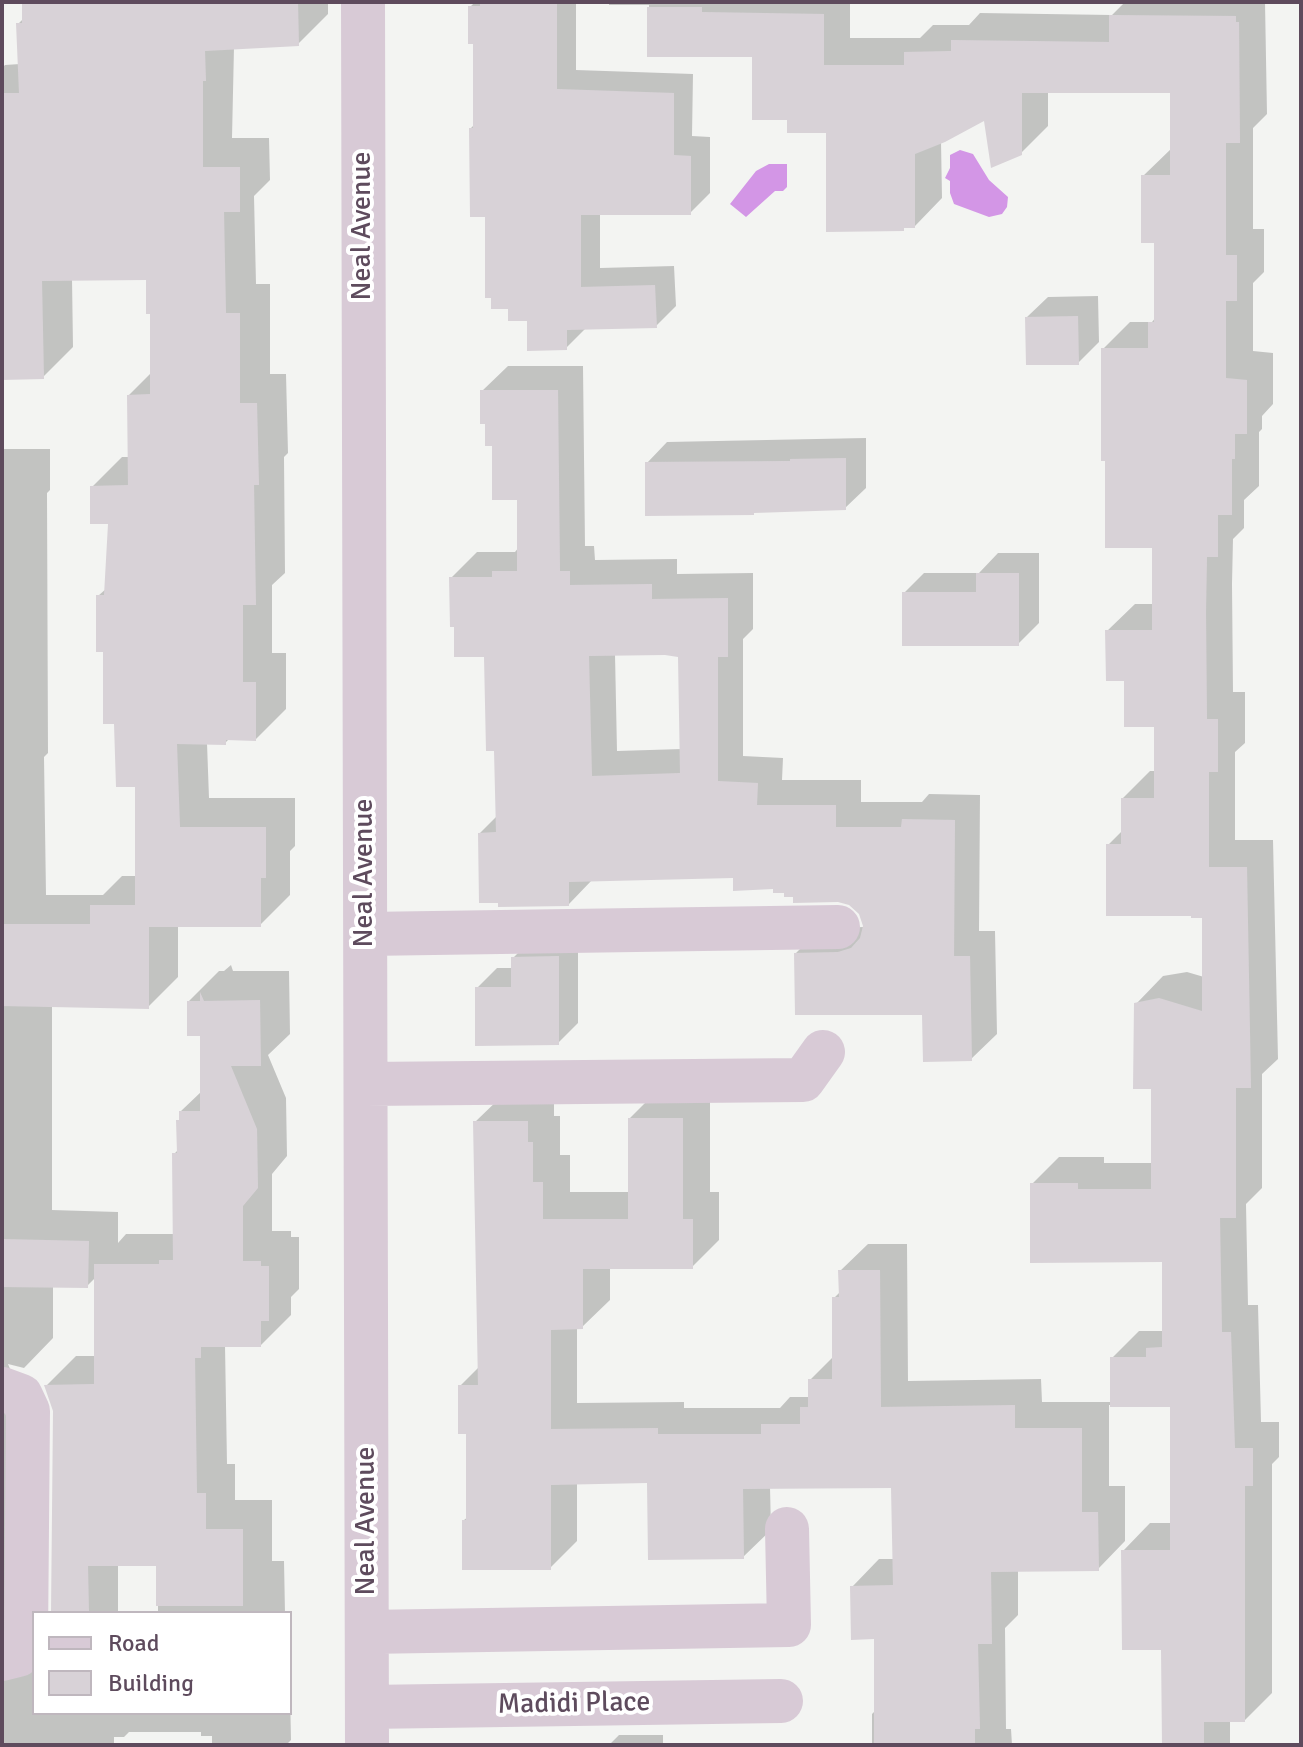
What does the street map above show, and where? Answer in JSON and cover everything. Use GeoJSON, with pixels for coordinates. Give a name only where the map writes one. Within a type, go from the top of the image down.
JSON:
{"type":"FeatureCollection","features":[{"type":"Feature","properties":{"kind":"street","name":"Neal Avenue"},"geometry":{"type":"LineString","coordinates":[[363,2],[367,1726]]}},
{"type":"Feature","properties":{"kind":"street"},"geometry":{"type":"LineString","coordinates":[[366,934],[838,927]]}},
{"type":"Feature","properties":{"kind":"street"},"geometry":{"type":"LineString","coordinates":[[366,1084],[803,1080],[823,1052]]}},
{"type":"Feature","properties":{"kind":"street"},"geometry":{"type":"LineString","coordinates":[[2,1389],[21,1396],[28,1411],[28,1427],[26,1641],[18,1655],[2,1659]]}},
{"type":"Feature","properties":{"kind":"street"},"geometry":{"type":"LineString","coordinates":[[367,1632],[789,1625],[787,1529]]}},
{"type":"Feature","properties":{"kind":"street","name":"Madidi Place"},"geometry":{"type":"LineString","coordinates":[[367,1726],[781,1701]]}},
{"type":"Feature","properties":{"kind":"shaded area"},"geometry":{"type":"Polygon","coordinates":[[[960,150],[973,154],[989,180],[1008,197],[1002,214],[989,217],[954,204],[950,181],[945,178],[950,168],[950,155],[960,150]]]}},
{"type":"Feature","properties":{"kind":"shaded area"},"geometry":{"type":"Polygon","coordinates":[[[769,164],[787,164],[787,187],[783,191],[775,191],[746,217],[730,204],[756,171],[769,164]]]}},
{"type":"Feature","properties":{"kind":"building"},"geometry":{"type":"Polygon","coordinates":[[[22,2],[298,2],[299,46],[205,51],[206,81],[203,81],[203,167],[240,167],[240,212],[224,212],[226,313],[240,313],[240,403],[257,403],[259,485],[254,485],[256,605],[243,605],[243,682],[256,682],[256,741],[226,740],[226,745],[177,744],[180,827],[266,827],[266,878],[261,878],[261,927],[149,927],[149,1009],[2,1006],[2,924],[90,924],[90,905],[135,905],[135,787],[116,787],[114,724],[103,724],[103,652],[96,652],[96,595],[104,595],[108,524],[90,524],[90,486],[128,485],[127,395],[150,394],[150,314],[146,314],[146,280],[42,281],[44,379],[2,380],[2,93],[19,93],[16,23],[22,23],[22,2]]]}},
{"type":"Feature","properties":{"kind":"building"},"geometry":{"type":"Polygon","coordinates":[[[480,3],[557,4],[557,89],[674,93],[674,155],[691,156],[691,215],[581,215],[581,287],[655,285],[657,328],[567,330],[567,350],[527,351],[527,321],[508,321],[508,309],[491,309],[491,298],[485,298],[485,217],[470,217],[469,128],[473,128],[473,44],[468,44],[468,6],[480,6],[480,3]]]}},
{"type":"Feature","properties":{"kind":"building"},"geometry":{"type":"Polygon","coordinates":[[[647,7],[702,7],[702,12],[824,14],[824,65],[904,65],[904,52],[951,51],[951,40],[1109,42],[1109,15],[1236,16],[1236,22],[1239,22],[1240,143],[1226,143],[1226,255],[1237,255],[1237,301],[1226,301],[1226,378],[1247,380],[1247,434],[1235,434],[1232,515],[1218,515],[1218,557],[1207,557],[1207,719],[1218,719],[1218,772],[1209,772],[1209,867],[1247,867],[1251,1088],[1236,1088],[1236,1218],[1220,1218],[1222,1332],[1231,1332],[1235,1448],[1253,1448],[1253,1486],[1245,1486],[1245,1722],[1204,1722],[1204,1745],[1162,1745],[1161,1650],[1122,1650],[1121,1550],[1170,1550],[1170,1407],[1110,1407],[1110,1357],[1146,1357],[1146,1348],[1162,1347],[1162,1262],[1030,1263],[1030,1183],[1078,1183],[1078,1189],[1151,1189],[1151,1089],[1133,1089],[1134,1003],[1159,998],[1202,1011],[1202,918],[1106,916],[1106,844],[1121,844],[1121,798],[1154,798],[1154,727],[1124,727],[1124,681],[1106,681],[1105,630],[1152,630],[1152,548],[1105,548],[1101,348],[1148,348],[1148,322],[1154,322],[1154,243],[1141,243],[1141,175],[1170,175],[1170,93],[1022,93],[1022,155],[991,168],[984,121],[915,154],[915,228],[904,228],[904,231],[826,232],[826,133],[787,133],[787,120],[752,120],[752,57],[647,57],[647,7]]]}},
{"type":"Feature","properties":{"kind":"building"},"geometry":{"type":"Polygon","coordinates":[[[1078,316],[1079,365],[1026,365],[1025,317],[1078,316]]]}},
{"type":"Feature","properties":{"kind":"building"},"geometry":{"type":"Polygon","coordinates":[[[480,390],[558,390],[560,571],[570,571],[570,585],[652,584],[652,599],[728,598],[728,657],[718,657],[718,781],[758,783],[757,805],[836,805],[836,827],[901,827],[902,819],[955,820],[954,956],[970,956],[972,1061],[923,1062],[922,1015],[795,1015],[794,953],[838,952],[851,948],[860,938],[863,926],[859,914],[849,905],[838,902],[793,903],[793,897],[773,893],[773,889],[733,891],[733,878],[569,882],[569,906],[498,907],[498,903],[479,903],[478,833],[496,832],[494,751],[486,751],[484,657],[454,657],[449,577],[492,577],[492,571],[517,571],[517,500],[492,500],[492,446],[485,446],[485,424],[480,424],[480,390]],[[589,656],[592,776],[680,773],[678,657],[589,656]]]}},
{"type":"Feature","properties":{"kind":"building"},"geometry":{"type":"Polygon","coordinates":[[[846,458],[846,510],[645,516],[645,462],[846,458]]]}},
{"type":"Feature","properties":{"kind":"building"},"geometry":{"type":"Polygon","coordinates":[[[976,573],[1019,573],[1019,646],[902,646],[902,592],[976,592],[976,573]]]}},
{"type":"Feature","properties":{"kind":"building"},"geometry":{"type":"Polygon","coordinates":[[[559,956],[559,1045],[475,1046],[475,987],[511,987],[511,957],[559,956]]]}},
{"type":"Feature","properties":{"kind":"building"},"geometry":{"type":"Polygon","coordinates":[[[200,992],[204,1001],[260,1000],[261,1066],[231,1066],[257,1129],[258,1188],[243,1206],[243,1261],[261,1261],[261,1266],[269,1266],[269,1321],[261,1321],[261,1347],[201,1347],[201,1358],[195,1358],[197,1493],[206,1493],[206,1529],[243,1529],[243,1606],[156,1606],[156,1566],[88,1566],[89,1611],[51,1611],[53,1411],[44,1385],[94,1384],[94,1264],[159,1264],[159,1260],[173,1260],[172,1153],[177,1153],[176,1120],[179,1120],[179,1111],[200,1111],[200,1036],[187,1036],[187,1001],[200,1001],[200,992]]]}},
{"type":"Feature","properties":{"kind":"building"},"geometry":{"type":"Polygon","coordinates":[[[628,1118],[683,1118],[683,1219],[693,1219],[693,1269],[583,1269],[583,1329],[551,1330],[551,1429],[658,1428],[658,1434],[761,1434],[761,1424],[800,1424],[800,1407],[808,1407],[808,1379],[832,1379],[832,1297],[839,1297],[838,1270],[880,1270],[881,1407],[1015,1405],[1015,1428],[1082,1428],[1082,1512],[1098,1512],[1099,1571],[991,1572],[992,1644],[978,1644],[980,1729],[975,1729],[975,1744],[874,1744],[874,1639],[851,1640],[850,1586],[893,1585],[891,1488],[743,1489],[744,1559],[648,1560],[647,1483],[551,1485],[551,1570],[462,1570],[462,1520],[466,1520],[466,1434],[458,1434],[458,1385],[478,1385],[473,1121],[528,1121],[528,1142],[533,1142],[533,1182],[543,1182],[543,1219],[628,1219],[628,1118]]]}},
{"type":"Feature","properties":{"kind":"building"},"geometry":{"type":"Polygon","coordinates":[[[2,1239],[89,1241],[88,1288],[2,1287],[2,1239]]]}}]}
